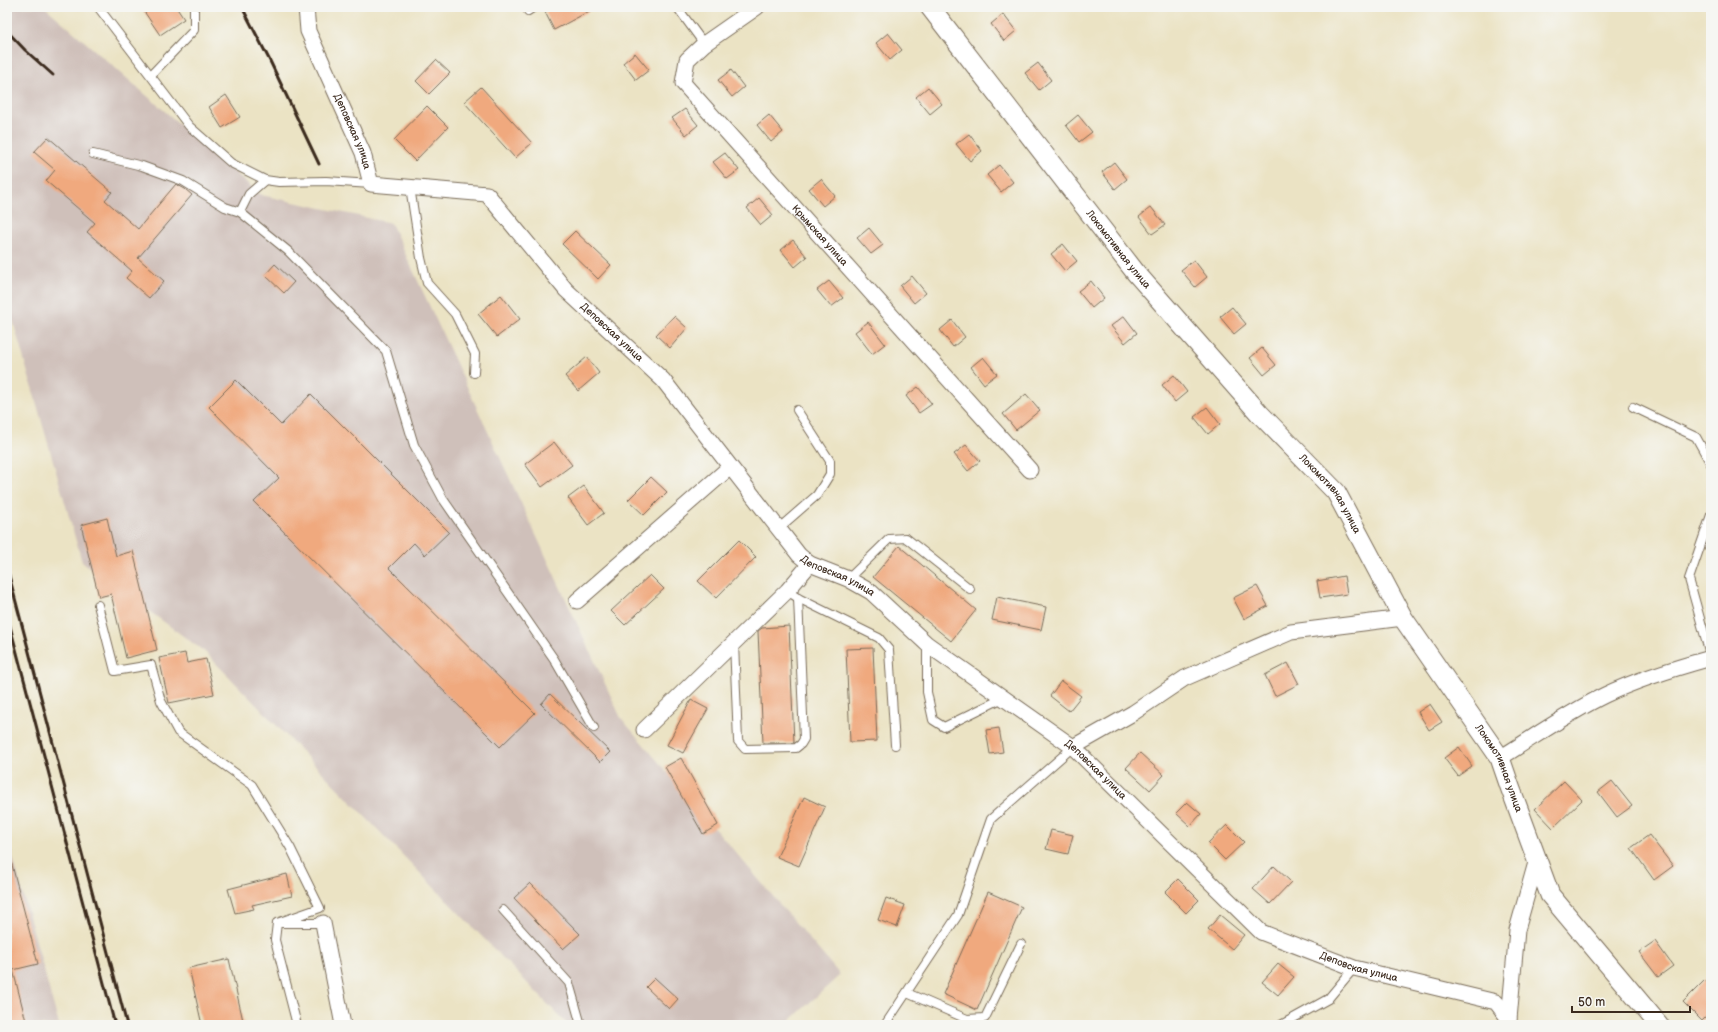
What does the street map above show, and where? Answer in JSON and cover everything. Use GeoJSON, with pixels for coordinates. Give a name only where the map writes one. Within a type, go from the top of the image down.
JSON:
{"type":"FeatureCollection","features":[{"type":"Feature","properties":{"kind":"street","name":"Деповская улица"},"geometry":{"type":"LineString","coordinates":[[306,7],[308,31],[363,153],[371,184],[487,194],[566,290],[663,380],[799,555],[810,564],[848,579],[871,592],[927,644],[1073,747],[1261,932],[1354,968],[1496,1002],[1508,1022]]}},
{"type":"Feature","properties":{"kind":"street","name":"Крымская улица"},"geometry":{"type":"LineString","coordinates":[[757,7],[704,44],[687,60],[683,83],[1030,470]]}},
{"type":"Feature","properties":{"kind":"street","name":"Локомотивная улица"},"geometry":{"type":"LineString","coordinates":[[930,7],[1136,273],[1259,413],[1336,492],[1403,618],[1500,758],[1550,895],[1659,1025]]}},
{"type":"Feature","properties":{"kind":"street"},"geometry":{"type":"LineString","coordinates":[[577,601],[730,467]]}},
{"type":"Feature","properties":{"kind":"street"},"geometry":{"type":"LineString","coordinates":[[644,730],[734,642],[793,595],[810,564]]}},
{"type":"Feature","properties":{"kind":"street"},"geometry":{"type":"LineString","coordinates":[[1073,747],[1133,713],[1185,678],[1291,632],[1403,618]]}},
{"type":"Feature","properties":{"kind":"street"},"geometry":{"type":"LineString","coordinates":[[1500,758],[1605,695],[1657,674],[1711,658]]}},
{"type":"Feature","properties":{"kind":"street"},"geometry":{"type":"LineString","coordinates":[[1508,1022],[1517,930],[1536,859]]}},
{"type":"Feature","properties":{"kind":"street"},"geometry":{"type":"LineString","coordinates":[[323,922],[343,1025]]}},
{"type":"Feature","properties":{"kind":"lane"},"geometry":{"type":"LineString","coordinates":[[98,7],[189,126],[231,163],[265,180],[279,182],[326,181],[371,184]]}},
{"type":"Feature","properties":{"kind":"lane"},"geometry":{"type":"LineString","coordinates":[[151,75],[194,30],[194,7]]}},
{"type":"Feature","properties":{"kind":"lane"},"geometry":{"type":"LineString","coordinates":[[677,7],[704,44]]}},
{"type":"Feature","properties":{"kind":"lane"},"geometry":{"type":"LineString","coordinates":[[93,154],[142,166],[184,180],[225,207],[240,212],[288,251],[386,351],[414,445],[443,499],[554,659],[594,728]]}},
{"type":"Feature","properties":{"kind":"lane"},"geometry":{"type":"LineString","coordinates":[[240,212],[249,194],[265,180]]}},
{"type":"Feature","properties":{"kind":"lane"},"geometry":{"type":"LineString","coordinates":[[410,187],[420,258],[427,283],[455,314],[475,354],[474,373]]}},
{"type":"Feature","properties":{"kind":"lane"},"geometry":{"type":"LineString","coordinates":[[1632,407],[1696,437],[1711,464]]}},
{"type":"Feature","properties":{"kind":"lane"},"geometry":{"type":"LineString","coordinates":[[778,529],[817,495],[830,474],[830,461],[797,410]]}},
{"type":"Feature","properties":{"kind":"lane"},"geometry":{"type":"LineString","coordinates":[[1711,516],[1689,579],[1711,658]]}},
{"type":"Feature","properties":{"kind":"lane"},"geometry":{"type":"LineString","coordinates":[[848,579],[889,539],[906,538],[970,589]]}},
{"type":"Feature","properties":{"kind":"lane"},"geometry":{"type":"LineString","coordinates":[[734,642],[738,741],[745,749],[796,748],[804,739],[793,595]]}},
{"type":"Feature","properties":{"kind":"lane"},"geometry":{"type":"LineString","coordinates":[[793,595],[879,638],[889,650],[895,745]]}},
{"type":"Feature","properties":{"kind":"lane"},"geometry":{"type":"LineString","coordinates":[[98,604],[115,671],[151,666],[161,701],[178,732],[252,785],[290,847],[320,908],[277,923]]}},
{"type":"Feature","properties":{"kind":"lane"},"geometry":{"type":"LineString","coordinates":[[927,644],[927,692],[933,720],[944,727],[1003,698]]}},
{"type":"Feature","properties":{"kind":"lane"},"geometry":{"type":"LineString","coordinates":[[885,1025],[958,915],[991,819],[1073,747]]}},
{"type":"Feature","properties":{"kind":"lane"},"geometry":{"type":"LineString","coordinates":[[503,910],[569,984],[581,1025]]}},
{"type":"Feature","properties":{"kind":"lane"},"geometry":{"type":"LineString","coordinates":[[277,923],[323,922]]}},
{"type":"Feature","properties":{"kind":"lane"},"geometry":{"type":"LineString","coordinates":[[277,923],[275,940],[297,1025]]}},
{"type":"Feature","properties":{"kind":"lane"},"geometry":{"type":"LineString","coordinates":[[907,993],[967,1019],[985,1018],[1021,944]]}},
{"type":"Feature","properties":{"kind":"lane"},"geometry":{"type":"LineString","coordinates":[[1281,1025],[1328,999],[1354,968]]}},
{"type":"Feature","properties":{"kind":"shaded area"},"geometry":{"type":"Polygon","coordinates":[[[7,7],[45,7],[261,195],[391,223],[621,718],[840,975],[785,1025],[568,1025],[205,652],[82,562],[7,300],[7,7]]]}},
{"type":"Feature","properties":{"kind":"shaded area"},"geometry":{"type":"Polygon","coordinates":[[[7,836],[59,1025],[7,1025],[7,836]]]}},
{"type":"Feature","properties":{"kind":"building"},"geometry":{"type":"Polygon","coordinates":[[[141,7],[176,7],[184,19],[160,35],[141,7]]]}},
{"type":"Feature","properties":{"kind":"building"},"geometry":{"type":"Polygon","coordinates":[[[554,7],[597,7],[554,30],[545,12],[554,7]]]}},
{"type":"Feature","properties":{"kind":"building"},"geometry":{"type":"Polygon","coordinates":[[[1003,14],[1016,31],[1004,41],[991,24],[1003,14]]]}},
{"type":"Feature","properties":{"kind":"building"},"geometry":{"type":"Polygon","coordinates":[[[888,33],[902,50],[890,60],[876,43],[888,33]]]}},
{"type":"Feature","properties":{"kind":"building"},"geometry":{"type":"Polygon","coordinates":[[[635,53],[649,70],[636,80],[623,63],[635,53]]]}},
{"type":"Feature","properties":{"kind":"building"},"geometry":{"type":"Polygon","coordinates":[[[436,60],[450,73],[429,94],[416,81],[436,60]]]}},
{"type":"Feature","properties":{"kind":"building"},"geometry":{"type":"Polygon","coordinates":[[[1038,63],[1051,80],[1039,90],[1025,73],[1038,63]]]}},
{"type":"Feature","properties":{"kind":"building"},"geometry":{"type":"Polygon","coordinates":[[[731,70],[744,87],[732,97],[718,80],[731,70]]]}},
{"type":"Feature","properties":{"kind":"building"},"geometry":{"type":"Polygon","coordinates":[[[481,87],[532,143],[515,158],[464,102],[481,87]]]}},
{"type":"Feature","properties":{"kind":"building"},"geometry":{"type":"Polygon","coordinates":[[[928,87],[942,104],[930,114],[916,97],[928,87]]]}},
{"type":"Feature","properties":{"kind":"building"},"geometry":{"type":"Polygon","coordinates":[[[226,95],[240,117],[222,128],[209,107],[226,95]]]}},
{"type":"Feature","properties":{"kind":"building"},"geometry":{"type":"Polygon","coordinates":[[[427,106],[448,127],[415,161],[394,140],[427,106]]]}},
{"type":"Feature","properties":{"kind":"building"},"geometry":{"type":"Polygon","coordinates":[[[685,109],[698,125],[686,135],[672,118],[685,109]]]}},
{"type":"Feature","properties":{"kind":"building"},"geometry":{"type":"Polygon","coordinates":[[[769,115],[783,132],[771,142],[757,125],[769,115]]]}},
{"type":"Feature","properties":{"kind":"building"},"geometry":{"type":"Polygon","coordinates":[[[1078,115],[1092,132],[1079,142],[1066,125],[1078,115]]]}},
{"type":"Feature","properties":{"kind":"building"},"geometry":{"type":"Polygon","coordinates":[[[969,134],[982,151],[970,161],[956,144],[969,134]]]}},
{"type":"Feature","properties":{"kind":"building"},"geometry":{"type":"Polygon","coordinates":[[[48,137],[112,192],[105,200],[138,229],[176,184],[192,195],[138,258],[164,281],[149,298],[126,278],[132,271],[87,232],[95,223],[46,181],[55,170],[34,152],[48,137]]]}},
{"type":"Feature","properties":{"kind":"building"},"geometry":{"type":"Polygon","coordinates":[[[725,153],[739,170],[727,179],[713,162],[725,153]]]}},
{"type":"Feature","properties":{"kind":"building"},"geometry":{"type":"Polygon","coordinates":[[[1114,162],[1127,179],[1115,189],[1102,172],[1114,162]]]}},
{"type":"Feature","properties":{"kind":"building"},"geometry":{"type":"Polygon","coordinates":[[[999,165],[1013,182],[1001,192],[987,175],[999,165]]]}},
{"type":"Feature","properties":{"kind":"building"},"geometry":{"type":"Polygon","coordinates":[[[821,179],[835,196],[823,206],[809,189],[821,179]]]}},
{"type":"Feature","properties":{"kind":"building"},"geometry":{"type":"Polygon","coordinates":[[[759,198],[773,215],[761,225],[747,208],[759,198]]]}},
{"type":"Feature","properties":{"kind":"building"},"geometry":{"type":"Polygon","coordinates":[[[1151,207],[1165,225],[1152,234],[1139,217],[1151,207]]]}},
{"type":"Feature","properties":{"kind":"building"},"geometry":{"type":"Polygon","coordinates":[[[869,228],[883,245],[871,254],[857,238],[869,228]]]}},
{"type":"Feature","properties":{"kind":"building"},"geometry":{"type":"Polygon","coordinates":[[[575,231],[611,265],[598,279],[562,244],[575,231]]]}},
{"type":"Feature","properties":{"kind":"building"},"geometry":{"type":"Polygon","coordinates":[[[793,240],[807,257],[795,267],[781,250],[793,240]]]}},
{"type":"Feature","properties":{"kind":"building"},"geometry":{"type":"Polygon","coordinates":[[[1063,244],[1077,261],[1065,271],[1051,254],[1063,244]]]}},
{"type":"Feature","properties":{"kind":"building"},"geometry":{"type":"Polygon","coordinates":[[[1194,260],[1207,277],[1195,287],[1181,270],[1194,260]]]}},
{"type":"Feature","properties":{"kind":"building"},"geometry":{"type":"Polygon","coordinates":[[[275,264],[294,282],[284,293],[265,275],[275,264]]]}},
{"type":"Feature","properties":{"kind":"building"},"geometry":{"type":"Polygon","coordinates":[[[912,276],[926,293],[914,303],[900,286],[912,276]]]}},
{"type":"Feature","properties":{"kind":"building"},"geometry":{"type":"Polygon","coordinates":[[[829,281],[843,298],[831,307],[817,290],[829,281]]]}},
{"type":"Feature","properties":{"kind":"building"},"geometry":{"type":"Polygon","coordinates":[[[1091,281],[1104,298],[1092,308],[1078,291],[1091,281]]]}},
{"type":"Feature","properties":{"kind":"building"},"geometry":{"type":"Polygon","coordinates":[[[501,295],[520,319],[497,337],[478,314],[501,295]]]}},
{"type":"Feature","properties":{"kind":"building"},"geometry":{"type":"Polygon","coordinates":[[[1232,307],[1246,324],[1234,334],[1220,317],[1232,307]]]}},
{"type":"Feature","properties":{"kind":"building"},"geometry":{"type":"Polygon","coordinates":[[[674,316],[687,328],[670,348],[656,335],[674,316]]]}},
{"type":"Feature","properties":{"kind":"building"},"geometry":{"type":"Polygon","coordinates":[[[1124,316],[1137,333],[1125,343],[1111,326],[1124,316]]]}},
{"type":"Feature","properties":{"kind":"building"},"geometry":{"type":"Polygon","coordinates":[[[952,320],[965,337],[953,347],[940,330],[952,320]]]}},
{"type":"Feature","properties":{"kind":"building"},"geometry":{"type":"Polygon","coordinates":[[[868,322],[885,344],[872,354],[855,332],[868,322]]]}},
{"type":"Feature","properties":{"kind":"building"},"geometry":{"type":"Polygon","coordinates":[[[1262,348],[1276,365],[1264,375],[1250,358],[1262,348]]]}},
{"type":"Feature","properties":{"kind":"building"},"geometry":{"type":"Polygon","coordinates":[[[587,357],[599,373],[578,391],[565,376],[587,357]]]}},
{"type":"Feature","properties":{"kind":"building"},"geometry":{"type":"Polygon","coordinates":[[[983,357],[997,374],[984,384],[971,367],[983,357]]]}},
{"type":"Feature","properties":{"kind":"building"},"geometry":{"type":"Polygon","coordinates":[[[1174,375],[1187,392],[1175,402],[1162,385],[1174,375]]]}},
{"type":"Feature","properties":{"kind":"building"},"geometry":{"type":"Polygon","coordinates":[[[236,380],[281,425],[311,394],[449,532],[425,555],[414,543],[389,568],[535,713],[500,747],[254,502],[279,478],[209,407],[236,380]]]}},
{"type":"Feature","properties":{"kind":"building"},"geometry":{"type":"Polygon","coordinates":[[[918,387],[932,404],[919,413],[906,396],[918,387]]]}},
{"type":"Feature","properties":{"kind":"building"},"geometry":{"type":"Polygon","coordinates":[[[1026,394],[1040,410],[1016,430],[1003,414],[1026,394]]]}},
{"type":"Feature","properties":{"kind":"building"},"geometry":{"type":"Polygon","coordinates":[[[1207,407],[1220,424],[1208,434],[1194,417],[1207,407]]]}},
{"type":"Feature","properties":{"kind":"building"},"geometry":{"type":"Polygon","coordinates":[[[554,442],[572,465],[542,487],[525,464],[554,442]]]}},
{"type":"Feature","properties":{"kind":"building"},"geometry":{"type":"Polygon","coordinates":[[[966,445],[980,461],[968,471],[954,454],[966,445]]]}},
{"type":"Feature","properties":{"kind":"building"},"geometry":{"type":"Polygon","coordinates":[[[651,477],[667,492],[644,515],[628,500],[651,477]]]}},
{"type":"Feature","properties":{"kind":"building"},"geometry":{"type":"Polygon","coordinates":[[[584,486],[604,513],[588,525],[568,498],[584,486]]]}},
{"type":"Feature","properties":{"kind":"building"},"geometry":{"type":"Polygon","coordinates":[[[107,518],[116,556],[133,551],[157,650],[126,658],[111,594],[99,597],[81,525],[107,518]]]}},
{"type":"Feature","properties":{"kind":"building"},"geometry":{"type":"Polygon","coordinates":[[[739,540],[756,557],[716,598],[698,581],[739,540]]]}},
{"type":"Feature","properties":{"kind":"building"},"geometry":{"type":"Polygon","coordinates":[[[899,546],[976,610],[951,641],[873,577],[899,546]]]}},
{"type":"Feature","properties":{"kind":"building"},"geometry":{"type":"Polygon","coordinates":[[[650,575],[664,589],[625,625],[611,611],[650,575]]]}},
{"type":"Feature","properties":{"kind":"building"},"geometry":{"type":"Polygon","coordinates":[[[1344,576],[1347,594],[1320,598],[1317,581],[1344,576]]]}},
{"type":"Feature","properties":{"kind":"building"},"geometry":{"type":"Polygon","coordinates":[[[1257,586],[1268,606],[1244,619],[1233,598],[1257,586]]]}},
{"type":"Feature","properties":{"kind":"building"},"geometry":{"type":"Polygon","coordinates":[[[997,597],[1046,607],[1041,630],[992,620],[997,597]]]}},
{"type":"Feature","properties":{"kind":"building"},"geometry":{"type":"Polygon","coordinates":[[[789,626],[794,743],[763,743],[758,631],[762,628],[789,626]]]}},
{"type":"Feature","properties":{"kind":"building"},"geometry":{"type":"Polygon","coordinates":[[[873,648],[877,741],[850,742],[846,649],[873,648]]]}},
{"type":"Feature","properties":{"kind":"building"},"geometry":{"type":"Polygon","coordinates":[[[185,653],[187,663],[206,659],[214,694],[169,703],[159,658],[185,653]]]}},
{"type":"Feature","properties":{"kind":"building"},"geometry":{"type":"Polygon","coordinates":[[[1288,663],[1299,684],[1275,696],[1265,675],[1288,663]]]}},
{"type":"Feature","properties":{"kind":"building"},"geometry":{"type":"Polygon","coordinates":[[[1061,681],[1081,696],[1069,711],[1050,696],[1061,681]]]}},
{"type":"Feature","properties":{"kind":"building"},"geometry":{"type":"Polygon","coordinates":[[[550,694],[610,752],[600,762],[541,704],[550,694]]]}},
{"type":"Feature","properties":{"kind":"building"},"geometry":{"type":"Polygon","coordinates":[[[691,700],[708,709],[683,753],[667,745],[691,700]]]}},
{"type":"Feature","properties":{"kind":"building"},"geometry":{"type":"Polygon","coordinates":[[[1430,704],[1442,722],[1429,730],[1418,712],[1430,704]]]}},
{"type":"Feature","properties":{"kind":"building"},"geometry":{"type":"Polygon","coordinates":[[[999,728],[1003,752],[990,754],[986,730],[999,728]]]}},
{"type":"Feature","properties":{"kind":"building"},"geometry":{"type":"Polygon","coordinates":[[[1459,747],[1472,766],[1458,776],[1444,758],[1459,747]]]}},
{"type":"Feature","properties":{"kind":"building"},"geometry":{"type":"Polygon","coordinates":[[[1140,753],[1164,775],[1150,790],[1126,768],[1140,753]]]}},
{"type":"Feature","properties":{"kind":"building"},"geometry":{"type":"Polygon","coordinates":[[[681,758],[718,825],[703,834],[665,767],[681,758]]]}},
{"type":"Feature","properties":{"kind":"building"},"geometry":{"type":"Polygon","coordinates":[[[1564,781],[1582,800],[1553,828],[1535,809],[1564,781]]]}},
{"type":"Feature","properties":{"kind":"building"},"geometry":{"type":"Polygon","coordinates":[[[1612,781],[1632,806],[1617,817],[1598,792],[1612,781]]]}},
{"type":"Feature","properties":{"kind":"building"},"geometry":{"type":"Polygon","coordinates":[[[804,797],[825,807],[799,866],[777,857],[804,797]]]}},
{"type":"Feature","properties":{"kind":"building"},"geometry":{"type":"Polygon","coordinates":[[[1187,802],[1201,814],[1190,826],[1176,813],[1187,802]]]}},
{"type":"Feature","properties":{"kind":"building"},"geometry":{"type":"Polygon","coordinates":[[[1227,825],[1244,842],[1225,860],[1208,843],[1227,825]]]}},
{"type":"Feature","properties":{"kind":"building"},"geometry":{"type":"Polygon","coordinates":[[[1051,830],[1073,835],[1068,854],[1046,849],[1051,830]]]}},
{"type":"Feature","properties":{"kind":"building"},"geometry":{"type":"Polygon","coordinates":[[[1649,835],[1673,866],[1654,880],[1631,848],[1649,835]]]}},
{"type":"Feature","properties":{"kind":"building"},"geometry":{"type":"Polygon","coordinates":[[[7,861],[11,861],[38,964],[13,970],[27,1025],[7,1025],[7,861]]]}},
{"type":"Feature","properties":{"kind":"building"},"geometry":{"type":"Polygon","coordinates":[[[1274,866],[1291,882],[1270,904],[1253,889],[1274,866]]]}},
{"type":"Feature","properties":{"kind":"building"},"geometry":{"type":"Polygon","coordinates":[[[287,874],[292,896],[252,905],[254,909],[235,913],[228,889],[287,874]]]}},
{"type":"Feature","properties":{"kind":"building"},"geometry":{"type":"Polygon","coordinates":[[[1178,879],[1199,900],[1186,913],[1165,892],[1178,879]]]}},
{"type":"Feature","properties":{"kind":"building"},"geometry":{"type":"Polygon","coordinates":[[[530,883],[580,934],[563,949],[514,898],[530,883]]]}},
{"type":"Feature","properties":{"kind":"building"},"geometry":{"type":"Polygon","coordinates":[[[988,892],[1022,907],[977,1010],[943,994],[988,892]]]}},
{"type":"Feature","properties":{"kind":"building"},"geometry":{"type":"Polygon","coordinates":[[[886,898],[905,905],[897,927],[878,920],[886,898]]]}},
{"type":"Feature","properties":{"kind":"building"},"geometry":{"type":"Polygon","coordinates":[[[1220,915],[1244,935],[1232,949],[1208,929],[1220,915]]]}},
{"type":"Feature","properties":{"kind":"building"},"geometry":{"type":"Polygon","coordinates":[[[1655,941],[1673,966],[1658,977],[1639,952],[1655,941]]]}},
{"type":"Feature","properties":{"kind":"building"},"geometry":{"type":"Polygon","coordinates":[[[229,959],[244,1025],[202,1025],[189,968],[229,959]]]}},
{"type":"Feature","properties":{"kind":"building"},"geometry":{"type":"Polygon","coordinates":[[[1278,964],[1294,977],[1278,995],[1262,982],[1278,964]]]}},
{"type":"Feature","properties":{"kind":"building"},"geometry":{"type":"Polygon","coordinates":[[[655,978],[678,999],[669,1009],[646,987],[655,978]]]}},
{"type":"Feature","properties":{"kind":"building"},"geometry":{"type":"Polygon","coordinates":[[[1705,980],[1711,987],[1711,1012],[1702,1021],[1683,1002],[1705,980]]]}},
{"type":"Feature","properties":{"kind":"railway"},"geometry":{"type":"LineString","coordinates":[[242,7],[270,61],[319,164]]}},
{"type":"Feature","properties":{"kind":"railway"},"geometry":{"type":"LineString","coordinates":[[7,31],[25,50],[53,75]]}},
{"type":"Feature","properties":{"kind":"railway"},"geometry":{"type":"LineString","coordinates":[[7,568],[127,1025]]}},
{"type":"Feature","properties":{"kind":"railway"},"geometry":{"type":"LineString","coordinates":[[7,615],[115,1025]]}}]}
